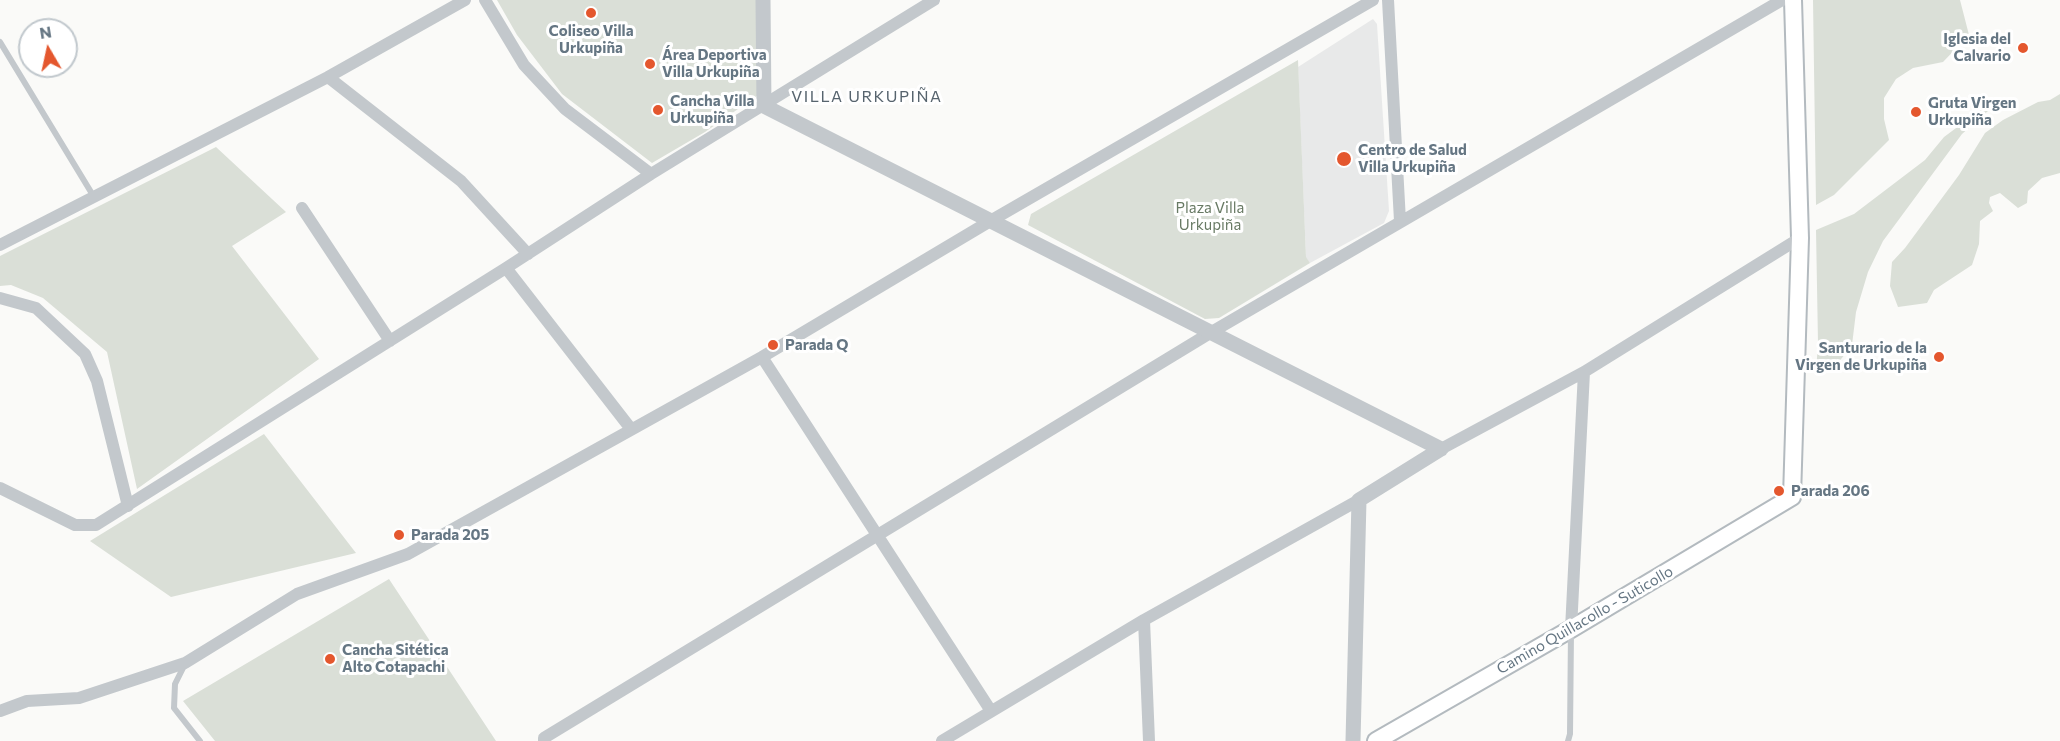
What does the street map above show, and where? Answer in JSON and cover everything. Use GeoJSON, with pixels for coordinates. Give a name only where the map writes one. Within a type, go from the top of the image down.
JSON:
{"type":"FeatureCollection","features":[{"type":"Feature","properties":{"kind":"main road"},"geometry":{"type":"LineString","coordinates":[[1793,0],[1800,238]]}},
{"type":"Feature","properties":{"kind":"main road","name":"Camino Quillacollo - Suticollo"},"geometry":{"type":"LineString","coordinates":[[1376,741],[1571,629],[1792,497],[1800,238]]}},
{"type":"Feature","properties":{"kind":"street"},"geometry":{"type":"LineString","coordinates":[[0,245],[328,77],[465,0]]}},
{"type":"Feature","properties":{"kind":"street"},"geometry":{"type":"LineString","coordinates":[[485,0],[524,65],[565,109],[651,174]]}},
{"type":"Feature","properties":{"kind":"street"},"geometry":{"type":"LineString","coordinates":[[763,0],[764,106]]}},
{"type":"Feature","properties":{"kind":"street"},"geometry":{"type":"LineString","coordinates":[[0,488],[75,525],[96,525],[506,268],[651,174],[934,0]]}},
{"type":"Feature","properties":{"kind":"street"},"geometry":{"type":"LineString","coordinates":[[0,711],[27,701],[79,698],[185,663],[297,594],[408,554],[762,357],[992,220],[1373,0]]}},
{"type":"Feature","properties":{"kind":"street"},"geometry":{"type":"LineString","coordinates":[[1388,0],[1400,221]]}},
{"type":"Feature","properties":{"kind":"street"},"geometry":{"type":"LineString","coordinates":[[544,741],[544,738],[1209,333],[1782,0]]}},
{"type":"Feature","properties":{"kind":"street"},"geometry":{"type":"LineString","coordinates":[[328,77],[461,181],[528,254]]}},
{"type":"Feature","properties":{"kind":"street"},"geometry":{"type":"LineString","coordinates":[[764,106],[1441,449]]}},
{"type":"Feature","properties":{"kind":"street"},"geometry":{"type":"LineString","coordinates":[[302,208],[390,341]]}},
{"type":"Feature","properties":{"kind":"street"},"geometry":{"type":"LineString","coordinates":[[942,741],[1144,620],[1359,500],[1441,449],[1584,372],[1800,238]]}},
{"type":"Feature","properties":{"kind":"street"},"geometry":{"type":"LineString","coordinates":[[506,268],[631,429]]}},
{"type":"Feature","properties":{"kind":"street"},"geometry":{"type":"LineString","coordinates":[[0,298],[36,308],[85,354],[97,381],[128,506]]}},
{"type":"Feature","properties":{"kind":"street"},"geometry":{"type":"LineString","coordinates":[[762,357],[991,711]]}},
{"type":"Feature","properties":{"kind":"street"},"geometry":{"type":"LineString","coordinates":[[1571,629],[1584,372]]}},
{"type":"Feature","properties":{"kind":"street"},"geometry":{"type":"LineString","coordinates":[[1353,741],[1359,500]]}},
{"type":"Feature","properties":{"kind":"street"},"geometry":{"type":"LineString","coordinates":[[1144,620],[1149,741]]}},
{"type":"Feature","properties":{"kind":"lane"},"geometry":{"type":"LineString","coordinates":[[0,42],[94,197]]}},
{"type":"Feature","properties":{"kind":"lane"},"geometry":{"type":"LineString","coordinates":[[1568,741],[1570,734],[1571,629]]}},
{"type":"Feature","properties":{"kind":"lane"},"geometry":{"type":"LineString","coordinates":[[185,663],[175,684],[174,708],[200,741]]}},
{"type":"Feature","properties":{"kind":"shaded area","name":"Centro de Salud Villa Urkupiña"},"geometry":{"type":"Polygon","coordinates":[[[1373,19],[1377,24],[1389,211],[1384,223],[1310,263],[1306,258],[1298,67],[1373,19]]]}},
{"type":"Feature","properties":{"kind":"green space","name":"Área Deportiva Villa Urkupiña"},"geometry":{"type":"Polygon","coordinates":[[[497,0],[759,0],[761,93],[705,132],[652,163],[562,94],[517,35],[497,0]]]}},
{"type":"Feature","properties":{"kind":"green space"},"geometry":{"type":"Polygon","coordinates":[[[1813,0],[1960,0],[1969,35],[1943,62],[1913,68],[1896,79],[1884,98],[1884,119],[1889,140],[1834,195],[1816,205],[1813,0]]]}},
{"type":"Feature","properties":{"kind":"green space","name":"Plaza Villa Urkupiña"},"geometry":{"type":"Polygon","coordinates":[[[1298,60],[1306,257],[1310,263],[1219,318],[1205,319],[1028,225],[1031,214],[1298,60]]]}},
{"type":"Feature","properties":{"kind":"green space"},"geometry":{"type":"Polygon","coordinates":[[[2060,94],[2060,173],[2042,178],[2028,191],[2027,203],[2018,208],[2000,193],[1990,197],[1989,203],[1993,211],[1980,221],[1979,244],[1972,265],[1934,290],[1927,303],[1898,307],[1890,286],[1892,262],[1959,175],[1985,133],[2003,120],[2038,102],[2050,100],[2060,94]]]}},
{"type":"Feature","properties":{"kind":"green space"},"geometry":{"type":"Polygon","coordinates":[[[1983,108],[1988,111],[1962,134],[1883,241],[1868,272],[1856,312],[1852,345],[1838,363],[1825,371],[1816,372],[1818,343],[1816,230],[1854,214],[1925,160],[1944,137],[1983,108]]]}},
{"type":"Feature","properties":{"kind":"green space"},"geometry":{"type":"Polygon","coordinates":[[[216,147],[286,212],[232,246],[319,359],[137,489],[107,352],[43,298],[11,285],[0,286],[0,256],[216,147]]]}},
{"type":"Feature","properties":{"kind":"green space"},"geometry":{"type":"Polygon","coordinates":[[[264,434],[356,553],[171,597],[90,541],[264,434]]]}},
{"type":"Feature","properties":{"kind":"green space"},"geometry":{"type":"Polygon","coordinates":[[[389,579],[496,741],[215,741],[183,701],[389,579]]]}},
{"type":"Feature","properties":{"kind":"place","name":"Coliseo Villa Urkupiña"},"geometry":{"type":"Point","coordinates":[591,13]}},
{"type":"Feature","properties":{"kind":"place","name":"Iglesia del Calvario"},"geometry":{"type":"Point","coordinates":[2023,48]}},
{"type":"Feature","properties":{"kind":"place","name":"Área Deportiva Villa Urkupiña"},"geometry":{"type":"Point","coordinates":[650,64]}},
{"type":"Feature","properties":{"kind":"place","name":"Cancha Villa Urkupiña"},"geometry":{"type":"Point","coordinates":[658,110]}},
{"type":"Feature","properties":{"kind":"place","name":"Gruta Virgen Urkupiña"},"geometry":{"type":"Point","coordinates":[1916,112]}},
{"type":"Feature","properties":{"kind":"place","name":"Centro de Salud Villa Urkupiña"},"geometry":{"type":"Point","coordinates":[1344,159]}},
{"type":"Feature","properties":{"kind":"place","name":"Parada Q"},"geometry":{"type":"Point","coordinates":[773,345]}},
{"type":"Feature","properties":{"kind":"place","name":"Santurario de la Virgen de Urkupiña"},"geometry":{"type":"Point","coordinates":[1939,357]}},
{"type":"Feature","properties":{"kind":"place","name":"Parada 206"},"geometry":{"type":"Point","coordinates":[1779,491]}},
{"type":"Feature","properties":{"kind":"place","name":"Parada 205"},"geometry":{"type":"Point","coordinates":[399,535]}},
{"type":"Feature","properties":{"kind":"place","name":"Cancha Sitética Alto Cotapachi"},"geometry":{"type":"Point","coordinates":[330,659]}},
{"type":"Feature","properties":{"kind":"district","name":"VILLA URKUPIÑA"},"geometry":{"type":"Point","coordinates":[867,97]}}]}
